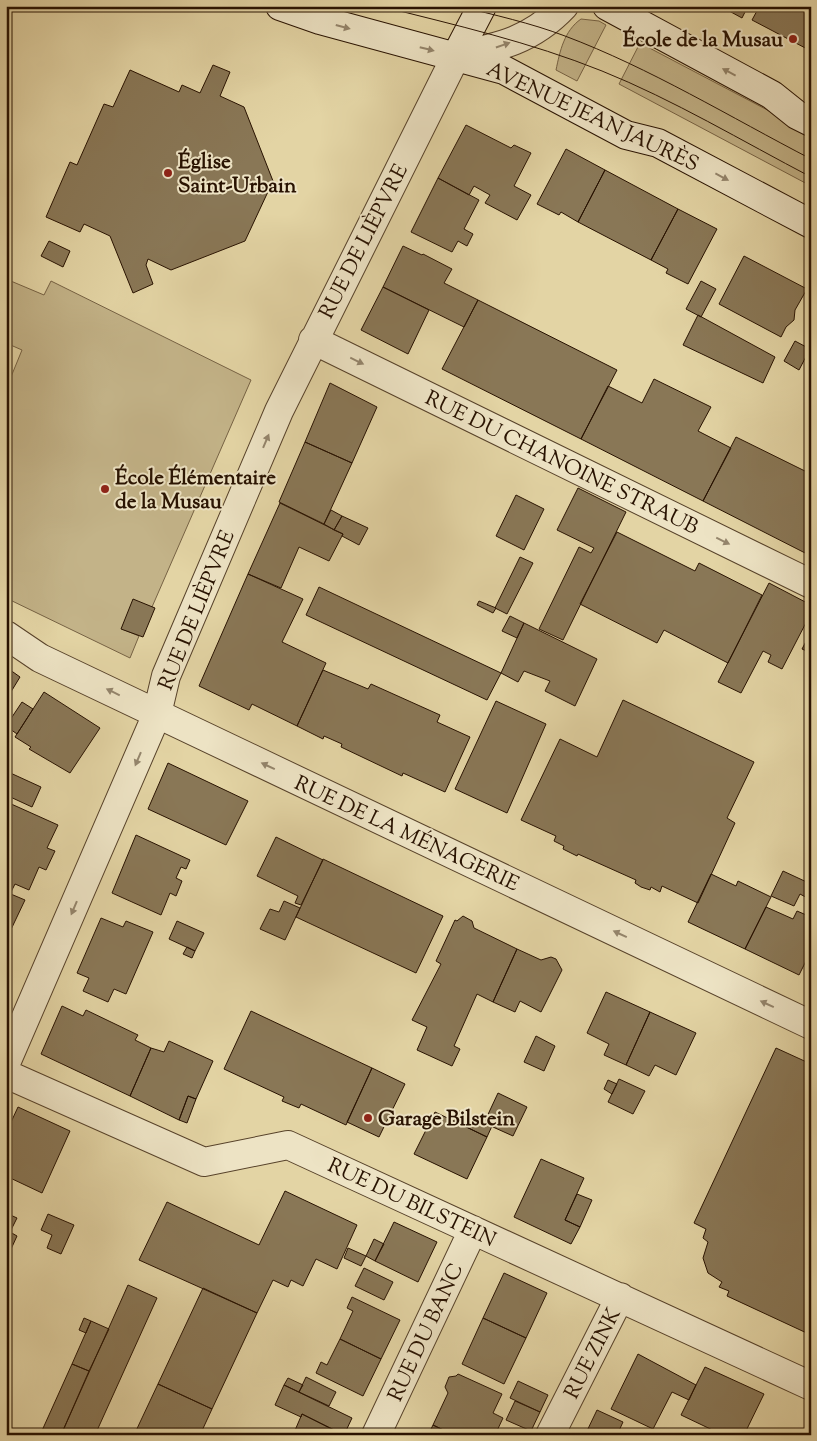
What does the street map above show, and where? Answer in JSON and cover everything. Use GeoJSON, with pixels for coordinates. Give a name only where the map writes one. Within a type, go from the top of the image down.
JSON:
{"type":"FeatureCollection","features":[{"type":"Feature","properties":{"kind":"street","name":"AVENUE JEAN JAURÈS"},"geometry":{"type":"LineString","coordinates":[[280,6],[320,20],[504,70],[626,134],[658,143],[811,224]]}},
{"type":"Feature","properties":{"kind":"street","name":"RUE DE LIÈPVRE"},"geometry":{"type":"LineString","coordinates":[[6,1064],[157,714],[166,676],[279,411],[482,6]]}},
{"type":"Feature","properties":{"kind":"street"},"geometry":{"type":"LineString","coordinates":[[456,56],[496,47],[528,36],[541,28],[564,6]]}},
{"type":"Feature","properties":{"kind":"street"},"geometry":{"type":"LineString","coordinates":[[606,6],[772,95],[797,115],[811,122]]}},
{"type":"Feature","properties":{"kind":"street","name":"RUE DU CHANOINE STRAUB"},"geometry":{"type":"LineString","coordinates":[[313,340],[811,584]]}},
{"type":"Feature","properties":{"kind":"street","name":"RUE DE LA MÉNAGERIE"},"geometry":{"type":"LineString","coordinates":[[6,636],[40,658],[811,1025]]}},
{"type":"Feature","properties":{"kind":"street","name":"RUE DU BILSTEIN"},"geometry":{"type":"LineString","coordinates":[[6,1074],[204,1162],[288,1144],[811,1386]]}},
{"type":"Feature","properties":{"kind":"street","name":"RUE DU BANC"},"geometry":{"type":"LineString","coordinates":[[376,1435],[473,1230]]}},
{"type":"Feature","properties":{"kind":"street","name":"RUE ZINK"},"geometry":{"type":"LineString","coordinates":[[550,1435],[620,1298]]}},
{"type":"Feature","properties":{"kind":"shaded area"},"geometry":{"type":"Polygon","coordinates":[[[581,19],[599,21],[606,25],[577,81],[556,70],[561,49],[567,35],[570,29],[581,19]]]}},
{"type":"Feature","properties":{"kind":"shaded area"},"geometry":{"type":"Polygon","coordinates":[[[640,43],[811,133],[811,186],[619,84],[640,43]]]}},
{"type":"Feature","properties":{"kind":"shaded area","name":"École Élémentaire de la Musau"},"geometry":{"type":"Polygon","coordinates":[[[6,279],[44,295],[51,281],[251,380],[152,607],[122,629],[139,636],[130,658],[6,598],[6,389],[22,350],[6,343],[6,279]]]}},
{"type":"Feature","properties":{"kind":"building"},"geometry":{"type":"Polygon","coordinates":[[[720,6],[748,6],[742,18],[720,6]]]}},
{"type":"Feature","properties":{"kind":"building","name":"École de la Musau"},"geometry":{"type":"Polygon","coordinates":[[[753,6],[811,6],[811,51],[752,20],[758,9],[753,6]]]}},
{"type":"Feature","properties":{"kind":"building","name":"Église Saint-Urbain"},"geometry":{"type":"Polygon","coordinates":[[[213,65],[230,72],[220,96],[244,107],[273,181],[245,241],[171,270],[148,259],[146,265],[153,284],[133,293],[110,236],[84,224],[80,232],[46,217],[70,162],[77,165],[104,104],[113,107],[130,70],[179,92],[182,85],[200,93],[213,65]]]}},
{"type":"Feature","properties":{"kind":"building"},"geometry":{"type":"Polygon","coordinates":[[[466,125],[511,148],[514,145],[531,153],[514,186],[531,195],[517,220],[485,203],[490,195],[474,186],[469,195],[438,178],[466,125]]]}},
{"type":"Feature","properties":{"kind":"building"},"geometry":{"type":"Polygon","coordinates":[[[566,149],[605,170],[578,222],[561,212],[559,215],[537,204],[566,149]]]}},
{"type":"Feature","properties":{"kind":"building"},"geometry":{"type":"Polygon","coordinates":[[[605,170],[678,209],[651,260],[578,222],[605,170]]]}},
{"type":"Feature","properties":{"kind":"building"},"geometry":{"type":"Polygon","coordinates":[[[438,178],[479,200],[464,229],[473,234],[467,246],[458,241],[452,252],[411,232],[438,178]]]}},
{"type":"Feature","properties":{"kind":"building"},"geometry":{"type":"Polygon","coordinates":[[[678,209],[717,229],[688,284],[666,273],[668,269],[651,260],[678,209]]]}},
{"type":"Feature","properties":{"kind":"building"},"geometry":{"type":"Polygon","coordinates":[[[49,241],[70,251],[63,267],[41,256],[49,241]]]}},
{"type":"Feature","properties":{"kind":"building"},"geometry":{"type":"Polygon","coordinates":[[[403,246],[452,269],[444,283],[478,300],[464,327],[383,287],[403,246]]]}},
{"type":"Feature","properties":{"kind":"building"},"geometry":{"type":"Polygon","coordinates":[[[744,256],[807,289],[795,310],[794,320],[786,327],[781,337],[719,304],[744,256]]]}},
{"type":"Feature","properties":{"kind":"building"},"geometry":{"type":"Polygon","coordinates":[[[701,281],[716,289],[701,317],[686,309],[701,281]]]}},
{"type":"Feature","properties":{"kind":"building"},"geometry":{"type":"Polygon","coordinates":[[[383,287],[429,310],[408,354],[361,330],[383,287]]]}},
{"type":"Feature","properties":{"kind":"building"},"geometry":{"type":"Polygon","coordinates":[[[478,300],[617,370],[581,439],[442,369],[478,300]]]}},
{"type":"Feature","properties":{"kind":"building"},"geometry":{"type":"Polygon","coordinates":[[[698,315],[775,357],[763,383],[683,345],[698,315]]]}},
{"type":"Feature","properties":{"kind":"building"},"geometry":{"type":"Polygon","coordinates":[[[795,341],[810,349],[799,370],[784,361],[795,341]]]}},
{"type":"Feature","properties":{"kind":"building"},"geometry":{"type":"Polygon","coordinates":[[[654,379],[711,407],[698,431],[731,448],[703,501],[581,439],[608,386],[642,403],[654,379]]]}},
{"type":"Feature","properties":{"kind":"building"},"geometry":{"type":"Polygon","coordinates":[[[330,383],[377,407],[352,463],[305,442],[330,383]]]}},
{"type":"Feature","properties":{"kind":"building"},"geometry":{"type":"Polygon","coordinates":[[[736,437],[811,474],[811,556],[703,501],[736,437]]]}},
{"type":"Feature","properties":{"kind":"building"},"geometry":{"type":"Polygon","coordinates":[[[305,442],[352,463],[324,524],[279,502],[305,442]]]}},
{"type":"Feature","properties":{"kind":"building"},"geometry":{"type":"Polygon","coordinates":[[[578,488],[626,512],[563,640],[539,629],[579,547],[591,553],[594,548],[557,530],[578,488]]]}},
{"type":"Feature","properties":{"kind":"building"},"geometry":{"type":"Polygon","coordinates":[[[516,495],[544,509],[524,550],[496,536],[516,495]]]}},
{"type":"Feature","properties":{"kind":"building"},"geometry":{"type":"Polygon","coordinates":[[[280,503],[343,534],[329,561],[299,547],[281,588],[248,574],[280,503]]]}},
{"type":"Feature","properties":{"kind":"building"},"geometry":{"type":"Polygon","coordinates":[[[331,510],[342,516],[334,530],[324,524],[331,510]]]}},
{"type":"Feature","properties":{"kind":"building"},"geometry":{"type":"Polygon","coordinates":[[[342,516],[368,528],[359,545],[334,530],[342,516]]]}},
{"type":"Feature","properties":{"kind":"building"},"geometry":{"type":"Polygon","coordinates":[[[617,532],[695,571],[699,563],[762,595],[728,663],[664,630],[657,643],[580,604],[617,532]]]}},
{"type":"Feature","properties":{"kind":"building"},"geometry":{"type":"Polygon","coordinates":[[[520,557],[533,563],[507,614],[495,608],[520,557]]]}},
{"type":"Feature","properties":{"kind":"building"},"geometry":{"type":"Polygon","coordinates":[[[248,574],[303,599],[282,642],[326,663],[297,726],[252,704],[249,710],[199,686],[248,574]]]}},
{"type":"Feature","properties":{"kind":"building"},"geometry":{"type":"Polygon","coordinates":[[[769,583],[811,605],[811,613],[782,669],[768,662],[771,655],[763,651],[741,693],[718,682],[769,583]]]}},
{"type":"Feature","properties":{"kind":"building"},"geometry":{"type":"Polygon","coordinates":[[[319,587],[501,673],[487,700],[306,615],[319,587]]]}},
{"type":"Feature","properties":{"kind":"building"},"geometry":{"type":"Polygon","coordinates":[[[133,599],[155,608],[143,637],[121,629],[133,599]]]}},
{"type":"Feature","properties":{"kind":"building"},"geometry":{"type":"Polygon","coordinates":[[[479,601],[496,608],[493,613],[477,605],[479,601]]]}},
{"type":"Feature","properties":{"kind":"building"},"geometry":{"type":"Polygon","coordinates":[[[510,616],[524,623],[517,638],[502,631],[510,616]]]}},
{"type":"Feature","properties":{"kind":"building"},"geometry":{"type":"Polygon","coordinates":[[[524,623],[597,659],[575,706],[545,691],[550,681],[524,671],[518,682],[501,673],[524,623]]]}},
{"type":"Feature","properties":{"kind":"building"},"geometry":{"type":"Polygon","coordinates":[[[811,632],[811,653],[802,649],[811,632]]]}},
{"type":"Feature","properties":{"kind":"building"},"geometry":{"type":"Polygon","coordinates":[[[6,667],[20,677],[6,700],[6,667]]]}},
{"type":"Feature","properties":{"kind":"building"},"geometry":{"type":"Polygon","coordinates":[[[323,670],[368,689],[371,684],[440,715],[437,722],[470,737],[445,792],[403,773],[402,776],[341,747],[342,744],[324,736],[323,739],[297,726],[323,670]]]}},
{"type":"Feature","properties":{"kind":"building"},"geometry":{"type":"Polygon","coordinates":[[[44,692],[100,728],[70,773],[29,749],[31,747],[15,737],[44,692]]]}},
{"type":"Feature","properties":{"kind":"building"},"geometry":{"type":"Polygon","coordinates":[[[623,700],[754,762],[727,818],[735,823],[698,903],[662,886],[660,892],[651,887],[650,890],[641,887],[635,883],[636,880],[563,849],[564,846],[554,841],[556,836],[521,820],[560,739],[597,757],[623,700]]]}},
{"type":"Feature","properties":{"kind":"building"},"geometry":{"type":"Polygon","coordinates":[[[496,701],[546,724],[507,813],[455,789],[496,701]]]}},
{"type":"Feature","properties":{"kind":"building"},"geometry":{"type":"Polygon","coordinates":[[[22,702],[33,709],[17,734],[6,726],[22,702]]]}},
{"type":"Feature","properties":{"kind":"building"},"geometry":{"type":"Polygon","coordinates":[[[168,763],[248,801],[226,845],[148,809],[168,763]]]}},
{"type":"Feature","properties":{"kind":"building"},"geometry":{"type":"Polygon","coordinates":[[[6,771],[41,787],[32,807],[6,795],[6,771]]]}},
{"type":"Feature","properties":{"kind":"building"},"geometry":{"type":"Polygon","coordinates":[[[811,790],[811,803],[806,800],[811,790]]]}},
{"type":"Feature","properties":{"kind":"building"},"geometry":{"type":"Polygon","coordinates":[[[9,803],[58,825],[47,848],[55,851],[46,870],[39,867],[29,890],[15,884],[10,894],[6,892],[6,809],[9,803]]]}},
{"type":"Feature","properties":{"kind":"building"},"geometry":{"type":"Polygon","coordinates":[[[136,835],[190,860],[186,869],[181,867],[176,878],[182,881],[176,896],[170,893],[161,915],[112,893],[136,835]]]}},
{"type":"Feature","properties":{"kind":"building"},"geometry":{"type":"Polygon","coordinates":[[[276,837],[323,860],[301,905],[295,903],[298,896],[257,876],[276,837]]]}},
{"type":"Feature","properties":{"kind":"building"},"geometry":{"type":"Polygon","coordinates":[[[323,859],[443,916],[416,973],[296,917],[323,859]]]}},
{"type":"Feature","properties":{"kind":"building"},"geometry":{"type":"Polygon","coordinates":[[[783,871],[811,884],[811,900],[800,894],[794,906],[771,896],[783,871]]]}},
{"type":"Feature","properties":{"kind":"building"},"geometry":{"type":"Polygon","coordinates":[[[811,872],[811,884],[806,882],[811,872]]]}},
{"type":"Feature","properties":{"kind":"building"},"geometry":{"type":"Polygon","coordinates":[[[711,874],[736,886],[738,881],[771,897],[745,949],[688,922],[711,874]]]}},
{"type":"Feature","properties":{"kind":"building"},"geometry":{"type":"Polygon","coordinates":[[[6,892],[25,900],[6,940],[6,892]]]}},
{"type":"Feature","properties":{"kind":"building"},"geometry":{"type":"Polygon","coordinates":[[[284,901],[300,908],[285,940],[260,929],[270,909],[279,912],[284,901]]]}},
{"type":"Feature","properties":{"kind":"building"},"geometry":{"type":"Polygon","coordinates":[[[766,907],[793,919],[797,911],[811,917],[811,951],[799,975],[745,949],[766,907]]]}},
{"type":"Feature","properties":{"kind":"building"},"geometry":{"type":"Polygon","coordinates":[[[463,916],[472,921],[474,928],[517,949],[493,1002],[477,994],[454,1046],[460,1049],[452,1066],[417,1050],[427,1027],[412,1020],[441,964],[436,961],[455,920],[457,921],[463,916]]]}},
{"type":"Feature","properties":{"kind":"building"},"geometry":{"type":"Polygon","coordinates":[[[101,918],[123,927],[126,921],[153,932],[126,994],[114,989],[108,1002],[83,991],[89,978],[77,973],[101,918]]]}},
{"type":"Feature","properties":{"kind":"building"},"geometry":{"type":"Polygon","coordinates":[[[177,921],[204,933],[195,951],[169,939],[177,921]]]}},
{"type":"Feature","properties":{"kind":"building"},"geometry":{"type":"Polygon","coordinates":[[[187,947],[195,951],[192,958],[183,954],[187,947]]]}},
{"type":"Feature","properties":{"kind":"building"},"geometry":{"type":"Polygon","coordinates":[[[517,949],[541,960],[551,957],[556,959],[562,970],[541,1012],[520,1001],[515,1012],[493,1002],[517,949]]]}},
{"type":"Feature","properties":{"kind":"building"},"geometry":{"type":"Polygon","coordinates":[[[606,992],[650,1012],[626,1065],[604,1055],[609,1044],[587,1033],[606,992]]]}},
{"type":"Feature","properties":{"kind":"building"},"geometry":{"type":"Polygon","coordinates":[[[62,1006],[83,1016],[86,1010],[138,1035],[135,1040],[151,1048],[130,1096],[41,1054],[62,1006]]]}},
{"type":"Feature","properties":{"kind":"building"},"geometry":{"type":"Polygon","coordinates":[[[251,1011],[372,1068],[346,1125],[301,1104],[299,1108],[282,1101],[284,1097],[224,1069],[251,1011]]]}},
{"type":"Feature","properties":{"kind":"building"},"geometry":{"type":"Polygon","coordinates":[[[650,1012],[696,1033],[676,1075],[655,1065],[649,1076],[626,1065],[650,1012]]]}},
{"type":"Feature","properties":{"kind":"building"},"geometry":{"type":"Polygon","coordinates":[[[536,1036],[555,1046],[544,1071],[524,1062],[536,1036]]]}},
{"type":"Feature","properties":{"kind":"building"},"geometry":{"type":"Polygon","coordinates":[[[169,1041],[213,1061],[196,1099],[188,1096],[179,1120],[130,1096],[151,1048],[164,1052],[169,1041]]]}},
{"type":"Feature","properties":{"kind":"building"},"geometry":{"type":"Polygon","coordinates":[[[776,1048],[811,1064],[811,1335],[727,1296],[729,1291],[719,1287],[722,1282],[708,1273],[703,1258],[708,1242],[703,1238],[706,1229],[694,1223],[776,1048]]]}},
{"type":"Feature","properties":{"kind":"building"},"geometry":{"type":"Polygon","coordinates":[[[372,1068],[405,1084],[379,1137],[347,1122],[372,1068]]]}},
{"type":"Feature","properties":{"kind":"building"},"geometry":{"type":"Polygon","coordinates":[[[619,1079],[645,1091],[633,1114],[608,1102],[619,1079]]]}},
{"type":"Feature","properties":{"kind":"building"},"geometry":{"type":"Polygon","coordinates":[[[608,1080],[617,1084],[612,1094],[604,1089],[608,1080]]]}},
{"type":"Feature","properties":{"kind":"building"},"geometry":{"type":"Polygon","coordinates":[[[498,1093],[527,1107],[513,1136],[484,1123],[498,1093]]]}},
{"type":"Feature","properties":{"kind":"building"},"geometry":{"type":"Polygon","coordinates":[[[188,1096],[196,1099],[187,1123],[179,1120],[188,1096]]]}},
{"type":"Feature","properties":{"kind":"building"},"geometry":{"type":"Polygon","coordinates":[[[18,1107],[70,1131],[42,1193],[6,1176],[6,1133],[18,1107]]]}},
{"type":"Feature","properties":{"kind":"building"},"geometry":{"type":"Polygon","coordinates":[[[459,1111],[492,1126],[487,1137],[454,1121],[459,1111]]]}},
{"type":"Feature","properties":{"kind":"building"},"geometry":{"type":"Polygon","coordinates":[[[435,1112],[487,1137],[467,1179],[414,1154],[435,1112]]]}},
{"type":"Feature","properties":{"kind":"building"},"geometry":{"type":"Polygon","coordinates":[[[541,1159],[584,1178],[565,1220],[580,1227],[571,1244],[514,1217],[541,1159]]]}},
{"type":"Feature","properties":{"kind":"building"},"geometry":{"type":"Polygon","coordinates":[[[285,1191],[357,1225],[337,1269],[316,1259],[303,1286],[291,1280],[288,1287],[273,1280],[257,1313],[139,1260],[167,1202],[259,1245],[285,1191]]]}},
{"type":"Feature","properties":{"kind":"building"},"geometry":{"type":"Polygon","coordinates":[[[577,1194],[592,1200],[580,1227],[565,1220],[577,1194]]]}},
{"type":"Feature","properties":{"kind":"building"},"geometry":{"type":"Polygon","coordinates":[[[6,1213],[17,1218],[10,1232],[17,1236],[6,1260],[6,1213]]]}},
{"type":"Feature","properties":{"kind":"building"},"geometry":{"type":"Polygon","coordinates":[[[48,1214],[74,1225],[61,1254],[47,1248],[52,1235],[41,1230],[48,1214]]]}},
{"type":"Feature","properties":{"kind":"building"},"geometry":{"type":"Polygon","coordinates":[[[394,1222],[437,1242],[418,1282],[375,1261],[394,1222]]]}},
{"type":"Feature","properties":{"kind":"building"},"geometry":{"type":"Polygon","coordinates":[[[374,1239],[384,1244],[375,1261],[366,1256],[374,1239]]]}},
{"type":"Feature","properties":{"kind":"building"},"geometry":{"type":"Polygon","coordinates":[[[348,1248],[366,1256],[361,1266],[344,1258],[348,1248]]]}},
{"type":"Feature","properties":{"kind":"building"},"geometry":{"type":"Polygon","coordinates":[[[364,1268],[393,1282],[384,1300],[355,1286],[364,1268]]]}},
{"type":"Feature","properties":{"kind":"building"},"geometry":{"type":"Polygon","coordinates":[[[504,1273],[547,1293],[526,1338],[483,1318],[504,1273]]]}},
{"type":"Feature","properties":{"kind":"building"},"geometry":{"type":"Polygon","coordinates":[[[128,1285],[157,1298],[95,1435],[61,1435],[128,1285]]]}},
{"type":"Feature","properties":{"kind":"building"},"geometry":{"type":"Polygon","coordinates":[[[203,1288],[257,1313],[212,1409],[158,1384],[203,1288]]]}},
{"type":"Feature","properties":{"kind":"building"},"geometry":{"type":"Polygon","coordinates":[[[352,1297],[400,1320],[381,1359],[340,1339],[353,1311],[347,1308],[352,1297]]]}},
{"type":"Feature","properties":{"kind":"building"},"geometry":{"type":"Polygon","coordinates":[[[84,1318],[91,1321],[86,1333],[79,1330],[84,1318]]]}},
{"type":"Feature","properties":{"kind":"building"},"geometry":{"type":"Polygon","coordinates":[[[483,1318],[526,1338],[504,1384],[462,1364],[483,1318]]]}},
{"type":"Feature","properties":{"kind":"building"},"geometry":{"type":"Polygon","coordinates":[[[91,1321],[109,1329],[89,1371],[72,1364],[91,1321]]]}},
{"type":"Feature","properties":{"kind":"building"},"geometry":{"type":"Polygon","coordinates":[[[340,1339],[381,1359],[363,1396],[316,1373],[321,1362],[327,1365],[340,1339]]]}},
{"type":"Feature","properties":{"kind":"building"},"geometry":{"type":"Polygon","coordinates":[[[638,1354],[696,1385],[689,1400],[672,1392],[653,1429],[611,1409],[638,1354]]]}},
{"type":"Feature","properties":{"kind":"building"},"geometry":{"type":"Polygon","coordinates":[[[72,1364],[89,1371],[61,1435],[40,1435],[72,1364]]]}},
{"type":"Feature","properties":{"kind":"building"},"geometry":{"type":"Polygon","coordinates":[[[705,1367],[764,1394],[744,1435],[723,1435],[681,1415],[705,1367]]]}},
{"type":"Feature","properties":{"kind":"building"},"geometry":{"type":"Polygon","coordinates":[[[458,1374],[502,1394],[493,1413],[503,1418],[495,1435],[453,1435],[433,1425],[448,1393],[445,1387],[449,1377],[458,1374]]]}},
{"type":"Feature","properties":{"kind":"building"},"geometry":{"type":"Polygon","coordinates":[[[306,1377],[336,1392],[329,1406],[299,1392],[306,1377]]]}},
{"type":"Feature","properties":{"kind":"building"},"geometry":{"type":"Polygon","coordinates":[[[288,1378],[303,1385],[299,1392],[284,1385],[288,1378]]]}},
{"type":"Feature","properties":{"kind":"building"},"geometry":{"type":"Polygon","coordinates":[[[518,1381],[548,1395],[540,1412],[510,1398],[518,1381]]]}},
{"type":"Feature","properties":{"kind":"building"},"geometry":{"type":"Polygon","coordinates":[[[158,1384],[212,1409],[200,1435],[134,1435],[158,1384]]]}},
{"type":"Feature","properties":{"kind":"building"},"geometry":{"type":"Polygon","coordinates":[[[284,1385],[352,1418],[344,1435],[302,1414],[301,1417],[275,1405],[284,1385]]]}},
{"type":"Feature","properties":{"kind":"building"},"geometry":{"type":"Polygon","coordinates":[[[515,1401],[540,1412],[531,1431],[506,1420],[515,1401]]]}},
{"type":"Feature","properties":{"kind":"building"},"geometry":{"type":"Polygon","coordinates":[[[597,1410],[623,1422],[617,1435],[585,1435],[597,1410]]]}},
{"type":"Feature","properties":{"kind":"building"},"geometry":{"type":"Polygon","coordinates":[[[302,1414],[344,1435],[293,1435],[302,1414]]]}},
{"type":"Feature","properties":{"kind":"building"},"geometry":{"type":"Polygon","coordinates":[[[433,1425],[452,1434],[428,1435],[433,1425]]]}},
{"type":"Feature","properties":{"kind":"tram line"},"geometry":{"type":"LineString","coordinates":[[380,6],[520,43],[602,71],[682,108],[811,177]]}},
{"type":"Feature","properties":{"kind":"tram line"},"geometry":{"type":"LineString","coordinates":[[459,6],[539,27],[597,49],[659,78],[811,159]]}},
{"type":"Feature","properties":{"kind":"place","name":"École de la Musau"},"geometry":{"type":"Point","coordinates":[793,39]}},
{"type":"Feature","properties":{"kind":"place","name":"Église Saint-Urbain"},"geometry":{"type":"Point","coordinates":[168,173]}},
{"type":"Feature","properties":{"kind":"place","name":"École Élémentaire de la Musau"},"geometry":{"type":"Point","coordinates":[105,489]}},
{"type":"Feature","properties":{"kind":"place","name":"Garage Bilstein"},"geometry":{"type":"Point","coordinates":[368,1118]}}]}
